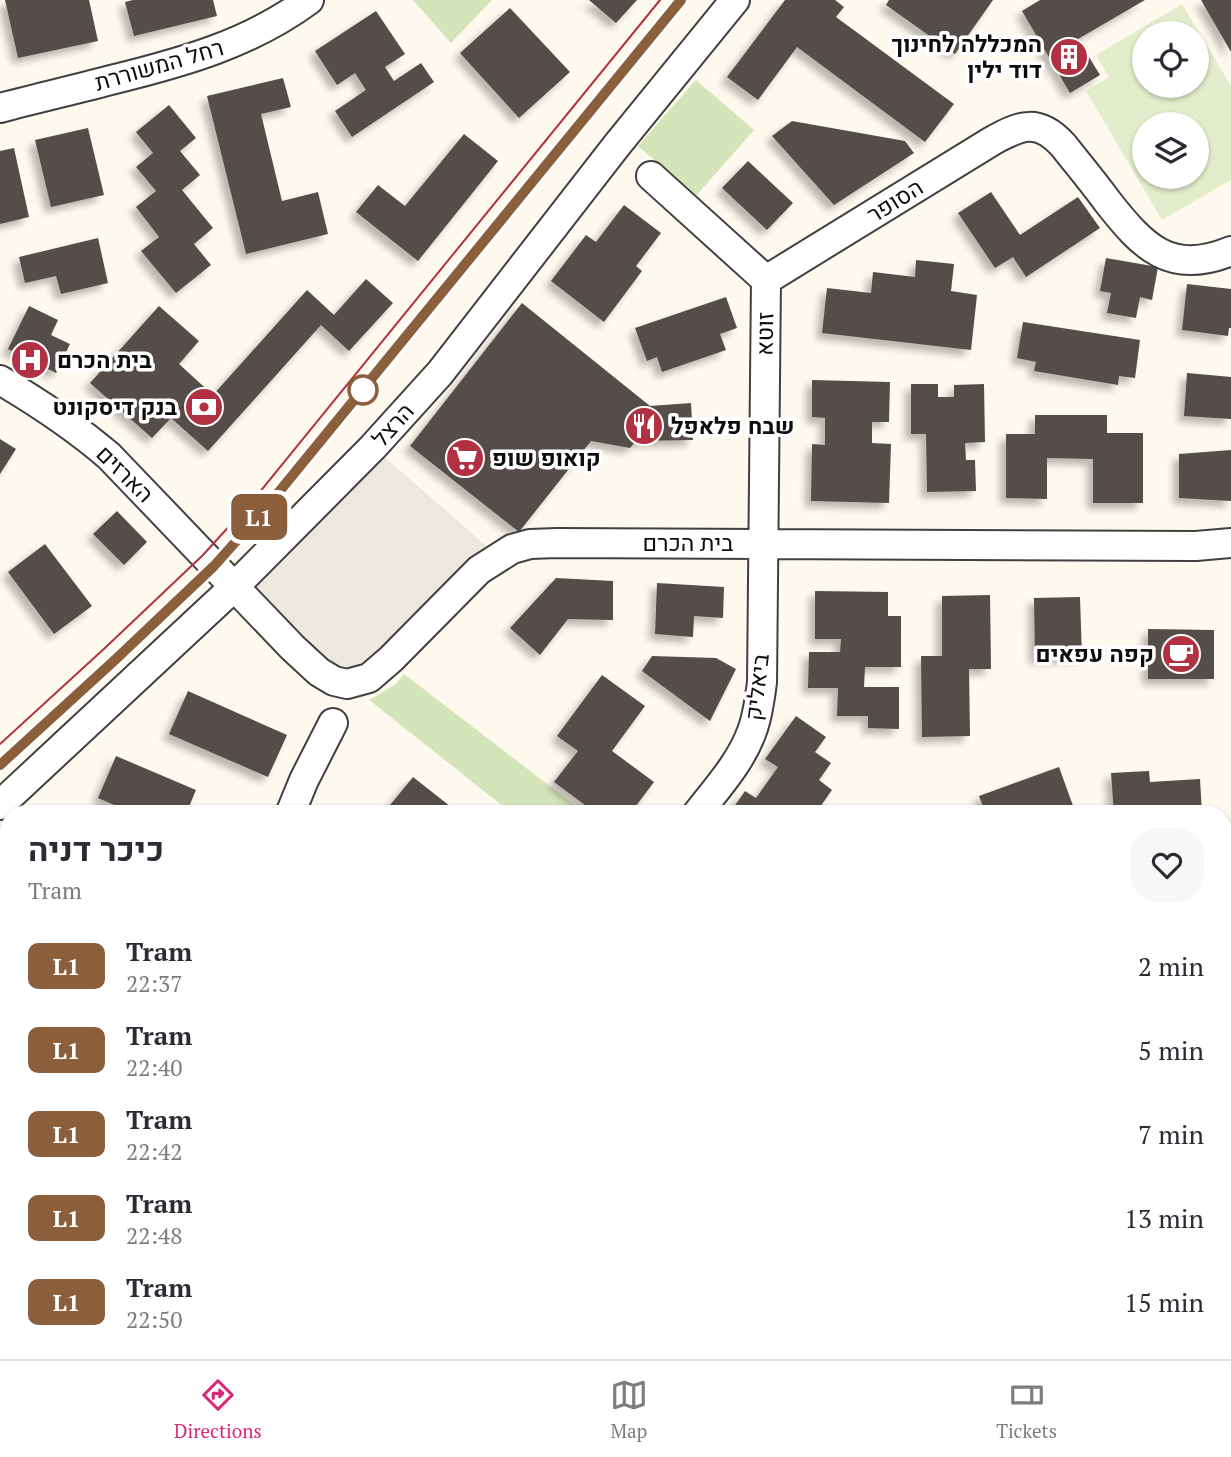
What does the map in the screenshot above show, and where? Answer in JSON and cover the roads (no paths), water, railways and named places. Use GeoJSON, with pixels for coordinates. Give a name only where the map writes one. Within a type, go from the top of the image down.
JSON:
{"type":"FeatureCollection","features":[{"type":"Feature","properties":{"kind":"street","name":"רחל המשוררת"},"geometry":{"type":"LineString","coordinates":[[0,108],[181,63],[247,37],[309,0]]}},
{"type":"Feature","properties":{"kind":"street","name":"הרצל"},"geometry":{"type":"LineString","coordinates":[[0,805],[234,587],[373,447],[440,373],[735,0]]}},
{"type":"Feature","properties":{"kind":"street","name":"הסופר"},"geometry":{"type":"LineString","coordinates":[[766,280],[992,141],[1013,130],[1026,127],[1040,128],[1052,133],[1130,231],[1165,256],[1184,260],[1210,258],[1231,251]]}},
{"type":"Feature","properties":{"kind":"street","name":"זוטא"},"geometry":{"type":"LineString","coordinates":[[651,176],[766,280],[763,544]]}},
{"type":"Feature","properties":{"kind":"street","name":"הארזים"},"geometry":{"type":"LineString","coordinates":[[0,380],[83,433],[109,456],[234,587]]}},
{"type":"Feature","properties":{"kind":"street","name":"בית הכרם"},"geometry":{"type":"LineString","coordinates":[[234,587],[319,672],[334,681],[348,684],[369,678],[377,672],[479,570],[512,549],[530,544],[1196,546],[1231,543]]}},
{"type":"Feature","properties":{"kind":"street","name":"ביאליק"},"geometry":{"type":"LineString","coordinates":[[704,805],[738,758],[752,731],[758,708],[762,682],[763,544]]}},
{"type":"Feature","properties":{"kind":"street"},"geometry":{"type":"LineString","coordinates":[[294,805],[333,723]]}},
{"type":"Feature","properties":{"kind":"tram line"},"geometry":{"type":"LineString","coordinates":[[0,744],[203,555],[254,499],[660,0]]}},
{"type":"Feature","properties":{"kind":"tram line"},"geometry":{"type":"LineString","coordinates":[[0,765],[214,566],[265,509],[681,0]]}},
{"type":"Feature","properties":{"kind":"tram line","name":"L1"},"geometry":{"type":"LineString","coordinates":[[0,765],[214,566],[265,509],[681,0]]}},
{"type":"Feature","properties":{"kind":"place","name":"המכללה לחינוך דוד ילין"},"geometry":{"type":"Point","coordinates":[1069,57]}},
{"type":"Feature","properties":{"kind":"place","name":"בית הכרם"},"geometry":{"type":"Point","coordinates":[30,360]}},
{"type":"Feature","properties":{"kind":"place","name":"בנק דיסקונט"},"geometry":{"type":"Point","coordinates":[204,407]}},
{"type":"Feature","properties":{"kind":"place","name":"שבח פלאפל"},"geometry":{"type":"Point","coordinates":[644,426]}},
{"type":"Feature","properties":{"kind":"place","name":"קואופ שופ"},"geometry":{"type":"Point","coordinates":[465,458]}},
{"type":"Feature","properties":{"kind":"place","name":"קפה עפאים"},"geometry":{"type":"Point","coordinates":[1181,654]}}]}
